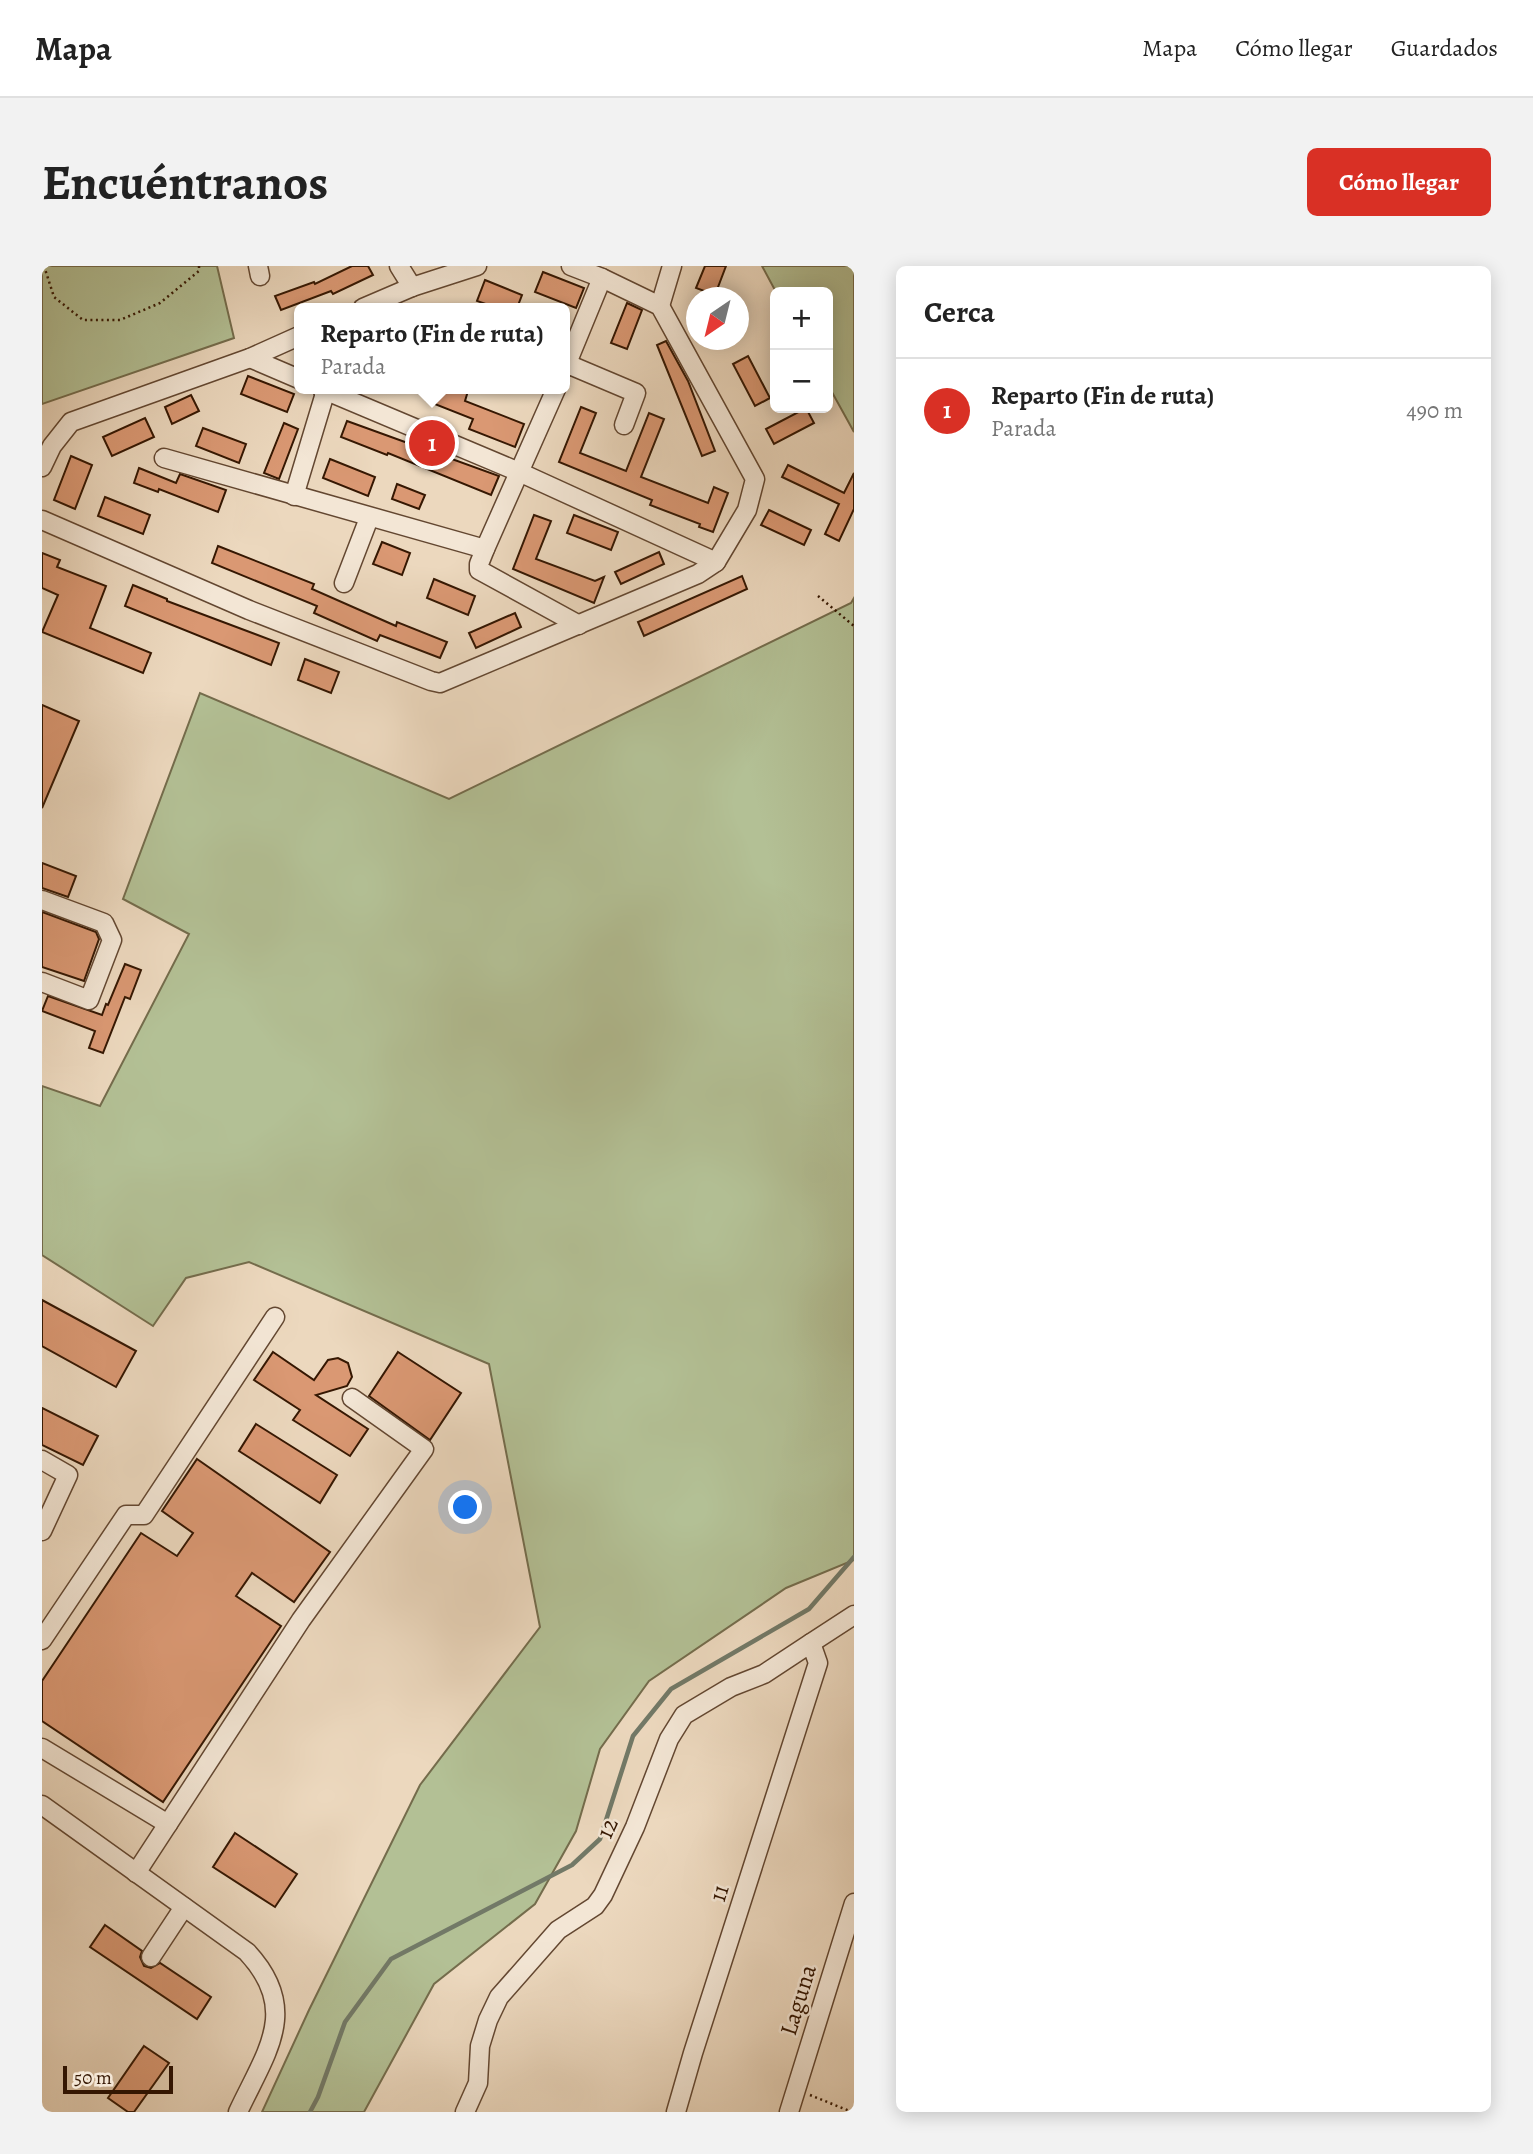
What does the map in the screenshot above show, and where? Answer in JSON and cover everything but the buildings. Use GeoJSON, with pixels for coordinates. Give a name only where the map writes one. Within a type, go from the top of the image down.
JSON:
{"type":"FeatureCollection","features":[{"type":"Feature","properties":{"kind":"street"},"geometry":{"type":"LineString","coordinates":[[400,266],[412,287]]}},
{"type":"Feature","properties":{"kind":"street"},"geometry":{"type":"LineString","coordinates":[[375,303],[412,287],[477,266]]}},
{"type":"Feature","properties":{"kind":"street"},"geometry":{"type":"LineString","coordinates":[[42,520],[249,610],[431,681],[448,681],[698,574],[716,562],[747,510],[755,479],[660,306],[571,266]]}},
{"type":"Feature","properties":{"kind":"street"},"geometry":{"type":"LineString","coordinates":[[660,306],[673,266]]}},
{"type":"Feature","properties":{"kind":"street"},"geometry":{"type":"LineString","coordinates":[[570,355],[602,278]]}},
{"type":"Feature","properties":{"kind":"street"},"geometry":{"type":"LineString","coordinates":[[42,467],[52,446],[71,422],[250,358],[294,338]]}},
{"type":"Feature","properties":{"kind":"street"},"geometry":{"type":"LineString","coordinates":[[250,358],[294,377]]}},
{"type":"Feature","properties":{"kind":"street"},"geometry":{"type":"LineString","coordinates":[[570,367],[636,393],[624,425]]}},
{"type":"Feature","properties":{"kind":"street"},"geometry":{"type":"LineString","coordinates":[[294,496],[323,394]]}},
{"type":"Feature","properties":{"kind":"street"},"geometry":{"type":"LineString","coordinates":[[336,394],[519,472],[716,562]]}},
{"type":"Feature","properties":{"kind":"street"},"geometry":{"type":"LineString","coordinates":[[554,394],[485,549],[479,570],[579,625]]}},
{"type":"Feature","properties":{"kind":"street"},"geometry":{"type":"LineString","coordinates":[[164,458],[485,549]]}},
{"type":"Feature","properties":{"kind":"street"},"geometry":{"type":"LineString","coordinates":[[344,583],[369,518]]}},
{"type":"Feature","properties":{"kind":"street"},"geometry":{"type":"LineString","coordinates":[[42,900],[104,923],[112,940],[89,1000],[42,982]]}},
{"type":"Feature","properties":{"kind":"street"},"geometry":{"type":"LineString","coordinates":[[42,1640],[126,1514],[144,1515],[275,1317]]}},
{"type":"Feature","properties":{"kind":"street"},"geometry":{"type":"LineString","coordinates":[[136,1873],[302,1620],[424,1449],[352,1398]]}},
{"type":"Feature","properties":{"kind":"street"},"geometry":{"type":"LineString","coordinates":[[42,1460],[68,1475],[42,1531]]}},
{"type":"Feature","properties":{"kind":"street","name":"12"},"geometry":{"type":"LineString","coordinates":[[465,2112],[478,2083],[480,2046],[499,1997],[558,1930],[595,1906],[603,1895],[635,1827],[669,1738],[684,1715],[731,1687],[764,1674],[854,1615]]}},
{"type":"Feature","properties":{"kind":"street","name":"11"},"geometry":{"type":"LineString","coordinates":[[676,2112],[818,1662],[811,1643]]}},
{"type":"Feature","properties":{"kind":"street"},"geometry":{"type":"LineString","coordinates":[[42,1748],[168,1824]]}},
{"type":"Feature","properties":{"kind":"street"},"geometry":{"type":"LineString","coordinates":[[42,1805],[247,1952],[262,1969],[273,1990],[276,2016],[271,2041],[238,2112]]}},
{"type":"Feature","properties":{"kind":"street","name":"Laguna"},"geometry":{"type":"LineString","coordinates":[[789,2112],[854,1903]]}},
{"type":"Feature","properties":{"kind":"street"},"geometry":{"type":"LineString","coordinates":[[151,1957],[184,1907]]}},
{"type":"Feature","properties":{"kind":"path"},"geometry":{"type":"LineString","coordinates":[[44,266],[54,297],[83,320],[120,320],[160,303],[199,271],[199,266]]}},
{"type":"Feature","properties":{"kind":"path"},"geometry":{"type":"LineString","coordinates":[[818,596],[854,626]]}},
{"type":"Feature","properties":{"kind":"path"},"geometry":{"type":"LineString","coordinates":[[796,2089],[852,2112]]}},
{"type":"Feature","properties":{"kind":"green space"},"geometry":{"type":"Polygon","coordinates":[[[42,266],[217,266],[234,338],[42,404],[42,266]]]}},
{"type":"Feature","properties":{"kind":"green space"},"geometry":{"type":"Polygon","coordinates":[[[762,266],[854,266],[854,432],[833,394],[833,287],[773,287],[762,266]]]}},
{"type":"Feature","properties":{"kind":"green space"},"geometry":{"type":"Polygon","coordinates":[[[854,598],[854,1560],[786,1588],[649,1681],[600,1749],[576,1831],[535,1904],[434,1984],[364,2112],[262,2112],[420,1785],[540,1627],[489,1364],[249,1262],[186,1278],[153,1326],[42,1255],[42,1086],[100,1106],[189,934],[123,899],[200,693],[449,799],[851,603],[854,598]]]}},
{"type":"Feature","properties":{"kind":"waterway"},"geometry":{"type":"LineString","coordinates":[[310,2112],[345,2022],[391,1959],[572,1865],[600,1839],[633,1736],[671,1689],[809,1609],[854,1557]]}},
{"type":"Feature","properties":{"kind":"place","name":"Reparto (Fin de ruta)"},"geometry":{"type":"Point","coordinates":[432,443]}}]}
